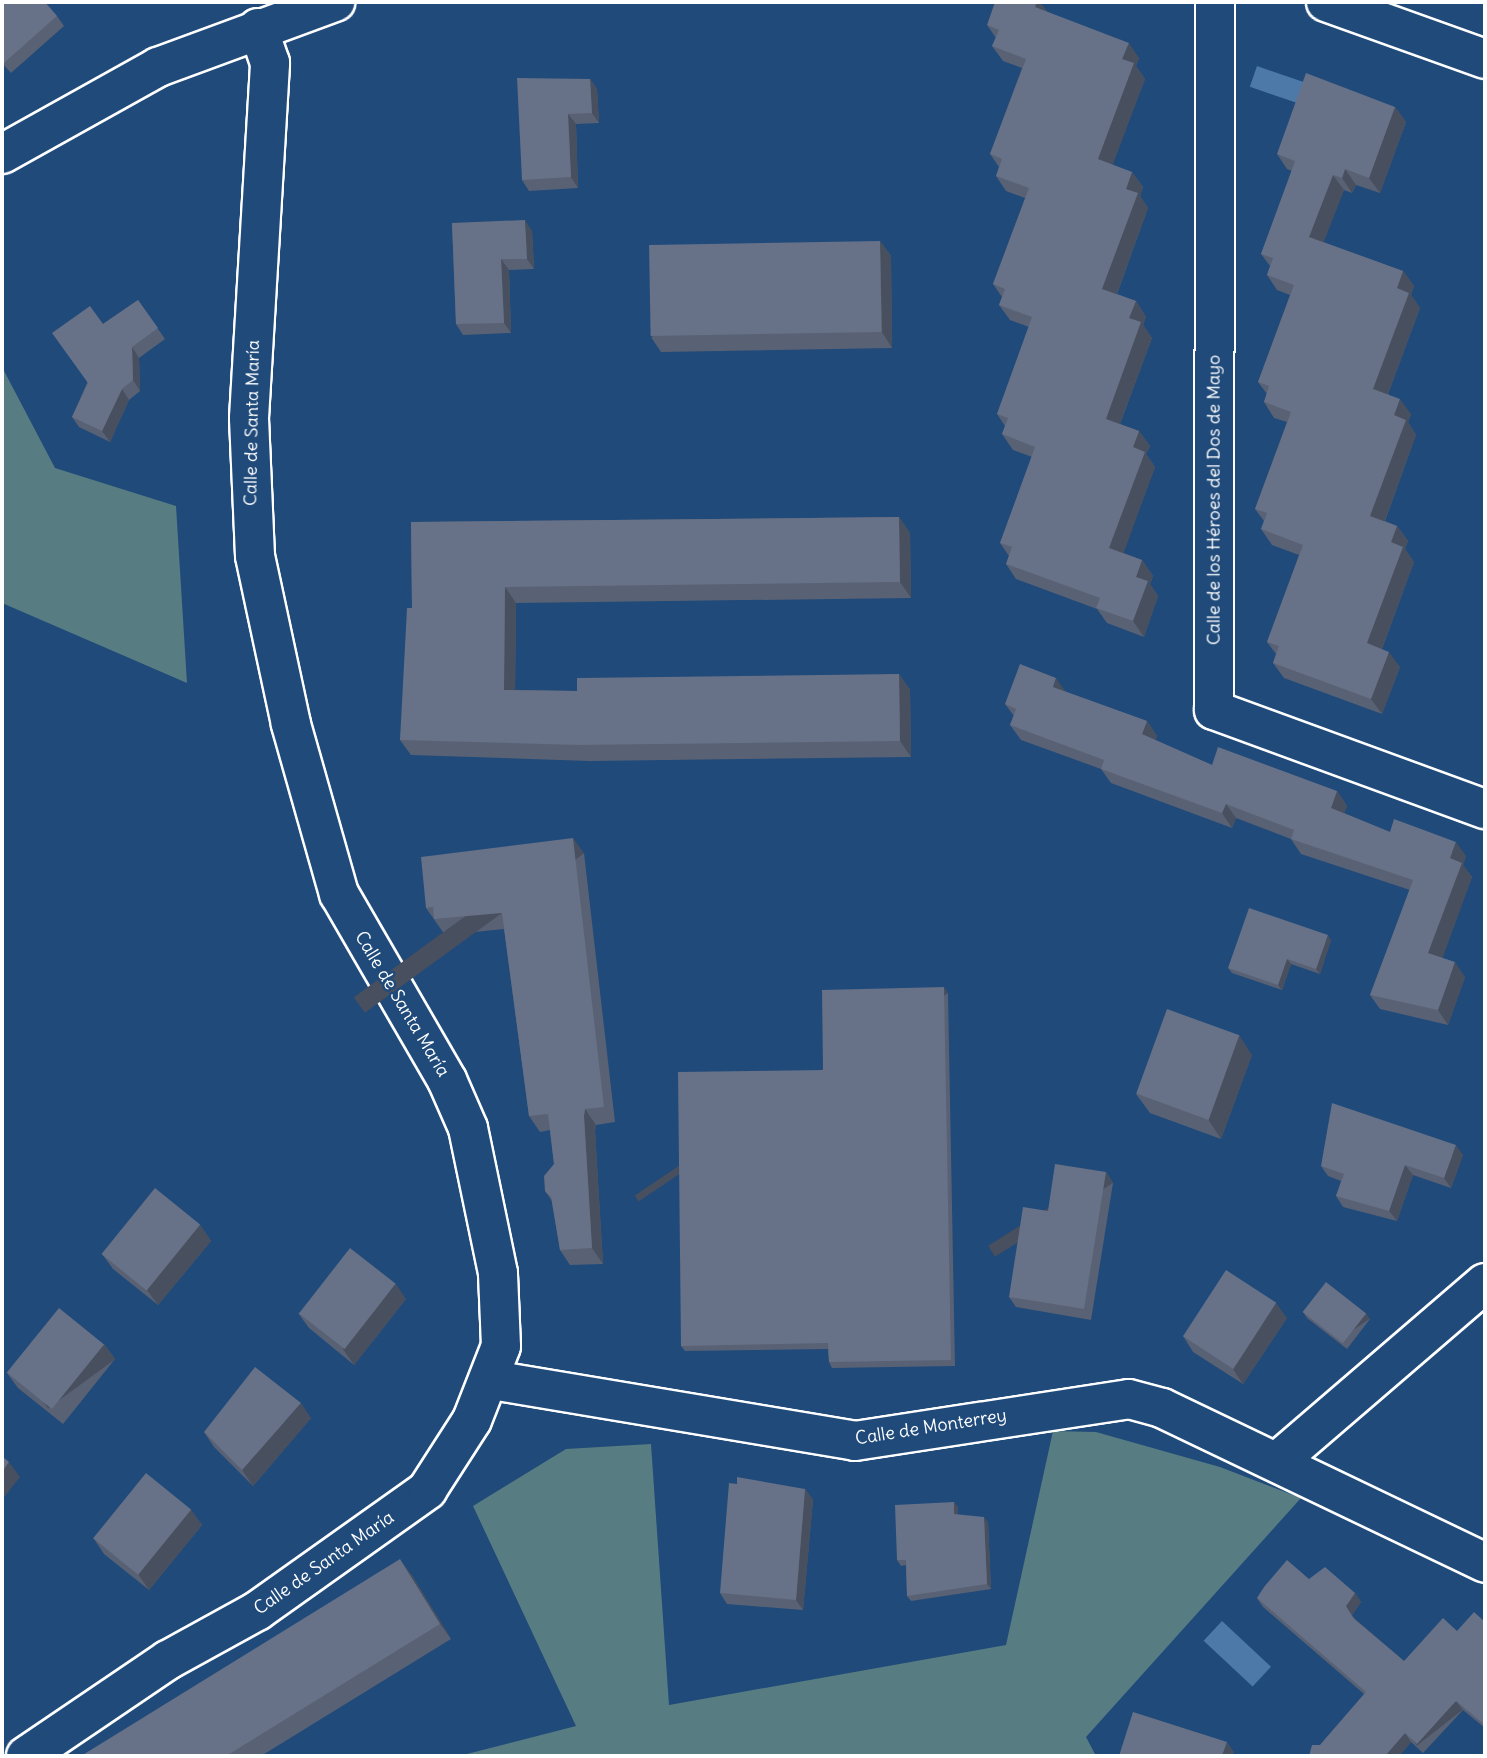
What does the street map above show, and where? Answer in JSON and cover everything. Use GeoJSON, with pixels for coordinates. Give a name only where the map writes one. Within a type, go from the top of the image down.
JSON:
{"type":"FeatureCollection","features":[{"type":"Feature","properties":{"kind":"street"},"geometry":{"type":"LineString","coordinates":[[2,155],[158,67],[258,28],[335,2]]}},
{"type":"Feature","properties":{"kind":"street","name":"Calle de los Héroes del Dos de Mayo"},"geometry":{"type":"LineString","coordinates":[[1215,2],[1214,710],[1485,809]]}},
{"type":"Feature","properties":{"kind":"street"},"geometry":{"type":"LineString","coordinates":[[1326,2],[1485,59]]}},
{"type":"Feature","properties":{"kind":"street","name":"Calle de Santa María"},"geometry":{"type":"LineString","coordinates":[[26,1756],[168,1660],[257,1611],[427,1490],[492,1380],[502,1303],[468,1128],[447,1080],[339,894],[291,723],[255,556],[249,418],[270,63],[258,28]]}},
{"type":"Feature","properties":{"kind":"street"},"geometry":{"type":"LineString","coordinates":[[1278,1461],[1485,1283]]}},
{"type":"Feature","properties":{"kind":"street","name":"Calle de Monterrey"},"geometry":{"type":"LineString","coordinates":[[492,1380],[855,1441],[1129,1399],[1163,1408],[1278,1461],[1485,1563]]}},
{"type":"Feature","properties":{"kind":"green space"},"geometry":{"type":"Polygon","coordinates":[[[2,367],[55,468],[176,506],[187,683],[2,603],[2,367]]]}},
{"type":"Feature","properties":{"kind":"green space"},"geometry":{"type":"Polygon","coordinates":[[[1053,1431],[1096,1432],[1220,1467],[1301,1498],[1086,1737],[1096,1756],[459,1756],[576,1726],[473,1506],[566,1449],[651,1444],[669,1705],[1006,1645],[1053,1431]]]}},
{"type":"Feature","properties":{"kind":"water"},"geometry":{"type":"Polygon","coordinates":[[[1257,66],[1304,82],[1297,103],[1250,87],[1257,66]]]}},
{"type":"Feature","properties":{"kind":"water"},"geometry":{"type":"Polygon","coordinates":[[[1222,1621],[1271,1667],[1253,1686],[1204,1641],[1222,1621]]]}},
{"type":"Feature","properties":{"kind":"building"},"geometry":{"type":"Polygon","coordinates":[[[2,2],[45,2],[57,16],[4,63],[2,61],[2,2]]]}},
{"type":"Feature","properties":{"kind":"building"},"geometry":{"type":"Polygon","coordinates":[[[995,2],[1037,2],[1035,7],[1129,43],[1122,59],[1134,63],[1098,159],[1132,172],[1126,189],[1138,193],[1102,289],[1136,301],[1129,318],[1141,322],[1106,419],[1139,431],[1133,447],[1145,452],[1109,548],[1142,560],[1136,577],[1148,581],[1133,621],[1096,608],[1100,598],[1006,564],[1012,547],[1000,543],[1035,447],[1002,434],[1008,418],[997,414],[1032,317],[999,305],[1005,289],[993,284],[1029,188],[996,176],[1002,159],[990,154],[1026,59],[992,46],[999,30],[987,25],[995,2]]]}},
{"type":"Feature","properties":{"kind":"building"},"geometry":{"type":"Polygon","coordinates":[[[1306,73],[1395,107],[1369,178],[1345,169],[1342,178],[1333,175],[1309,237],[1403,271],[1397,288],[1409,293],[1373,389],[1400,399],[1394,415],[1406,420],[1370,516],[1397,526],[1391,542],[1403,547],[1367,643],[1389,652],[1371,699],[1273,663],[1279,646],[1267,642],[1303,545],[1261,529],[1267,513],[1255,509],[1291,412],[1264,402],[1269,386],[1258,382],[1294,285],[1267,275],[1273,258],[1261,254],[1295,161],[1277,154],[1306,73]]]}},
{"type":"Feature","properties":{"kind":"building"},"geometry":{"type":"Polygon","coordinates":[[[517,78],[590,79],[592,113],[568,114],[571,177],[522,180],[517,78]]]}},
{"type":"Feature","properties":{"kind":"building"},"geometry":{"type":"Polygon","coordinates":[[[525,220],[527,259],[501,259],[504,323],[456,324],[452,223],[525,220]]]}},
{"type":"Feature","properties":{"kind":"building"},"geometry":{"type":"Polygon","coordinates":[[[880,241],[882,332],[651,336],[649,245],[880,241]]]}},
{"type":"Feature","properties":{"kind":"building"},"geometry":{"type":"Polygon","coordinates":[[[138,300],[158,328],[132,347],[133,380],[122,389],[102,431],[72,417],[88,383],[52,333],[90,306],[103,324],[138,300]]]}},
{"type":"Feature","properties":{"kind":"building"},"geometry":{"type":"Polygon","coordinates":[[[899,517],[900,582],[505,587],[504,690],[577,691],[577,678],[899,674],[900,741],[578,745],[400,740],[407,608],[412,608],[411,522],[899,517]]]}},
{"type":"Feature","properties":{"kind":"building"},"geometry":{"type":"Polygon","coordinates":[[[1020,664],[1056,678],[1053,687],[1147,721],[1142,734],[1212,765],[1218,747],[1337,791],[1331,808],[1390,832],[1394,819],[1456,842],[1450,858],[1462,863],[1428,953],[1455,962],[1438,1010],[1370,995],[1413,880],[1291,839],[1294,830],[1226,804],[1222,813],[1101,769],[1104,760],[1010,725],[1016,709],[1005,704],[1020,664]]]}},
{"type":"Feature","properties":{"kind":"building"},"geometry":{"type":"Polygon","coordinates":[[[573,838],[604,1107],[585,1109],[584,1116],[592,1248],[560,1250],[551,1197],[545,1191],[544,1176],[554,1164],[548,1114],[529,1116],[502,913],[434,919],[433,907],[426,908],[421,857],[573,838]]]}},
{"type":"Feature","properties":{"kind":"building"},"geometry":{"type":"Polygon","coordinates":[[[1249,908],[1328,935],[1316,969],[1287,959],[1278,985],[1228,968],[1249,908]]]}},
{"type":"Feature","properties":{"kind":"building"},"geometry":{"type":"Polygon","coordinates":[[[944,987],[951,1360],[829,1362],[828,1343],[681,1346],[678,1072],[823,1070],[822,990],[944,987]]]}},
{"type":"Feature","properties":{"kind":"building"},"geometry":{"type":"Polygon","coordinates":[[[1167,1009],[1239,1035],[1209,1120],[1136,1094],[1167,1009]]]}},
{"type":"Feature","properties":{"kind":"building"},"geometry":{"type":"Polygon","coordinates":[[[1332,1103],[1456,1145],[1444,1178],[1405,1165],[1389,1211],[1336,1196],[1344,1174],[1321,1166],[1332,1103]]]}},
{"type":"Feature","properties":{"kind":"building"},"geometry":{"type":"Polygon","coordinates":[[[1055,1164],[1106,1172],[1084,1309],[1009,1297],[1023,1207],[1048,1211],[1055,1164]]]}},
{"type":"Feature","properties":{"kind":"building"},"geometry":{"type":"Polygon","coordinates":[[[155,1188],[200,1225],[147,1291],[102,1254],[155,1188]]]}},
{"type":"Feature","properties":{"kind":"building"},"geometry":{"type":"Polygon","coordinates":[[[350,1248],[396,1284],[345,1349],[299,1313],[350,1248]]]}},
{"type":"Feature","properties":{"kind":"building"},"geometry":{"type":"Polygon","coordinates":[[[1226,1270],[1276,1303],[1233,1369],[1183,1336],[1226,1270]]]}},
{"type":"Feature","properties":{"kind":"building"},"geometry":{"type":"Polygon","coordinates":[[[1326,1282],[1366,1313],[1343,1343],[1303,1312],[1326,1282]]]}},
{"type":"Feature","properties":{"kind":"building"},"geometry":{"type":"Polygon","coordinates":[[[59,1308],[104,1345],[52,1409],[7,1373],[59,1308]]]}},
{"type":"Feature","properties":{"kind":"building"},"geometry":{"type":"Polygon","coordinates":[[[255,1367],[301,1403],[242,1470],[204,1432],[255,1367]]]}},
{"type":"Feature","properties":{"kind":"building"},"geometry":{"type":"Polygon","coordinates":[[[2,1456],[9,1462],[2,1472],[2,1456]]]}},
{"type":"Feature","properties":{"kind":"building"},"geometry":{"type":"Polygon","coordinates":[[[146,1473],[191,1510],[138,1575],[93,1538],[146,1473]]]}},
{"type":"Feature","properties":{"kind":"building"},"geometry":{"type":"Polygon","coordinates":[[[737,1477],[805,1489],[796,1600],[720,1593],[729,1483],[737,1484],[737,1477]]]}},
{"type":"Feature","properties":{"kind":"building"},"geometry":{"type":"Polygon","coordinates":[[[954,1502],[954,1514],[984,1517],[987,1584],[907,1596],[906,1560],[897,1560],[895,1505],[954,1502]]]}},
{"type":"Feature","properties":{"kind":"building"},"geometry":{"type":"Polygon","coordinates":[[[400,1559],[440,1624],[226,1756],[81,1756],[400,1559]]]}},
{"type":"Feature","properties":{"kind":"building"},"geometry":{"type":"Polygon","coordinates":[[[1287,1560],[1309,1579],[1325,1567],[1355,1593],[1346,1606],[1353,1618],[1404,1661],[1443,1618],[1457,1631],[1474,1612],[1485,1622],[1485,1725],[1456,1701],[1417,1744],[1405,1733],[1385,1756],[1309,1756],[1312,1745],[1320,1745],[1366,1692],[1257,1598],[1287,1560]]]}},
{"type":"Feature","properties":{"kind":"building"},"geometry":{"type":"Polygon","coordinates":[[[1133,1712],[1227,1742],[1222,1756],[1119,1756],[1133,1712]]]}}]}
